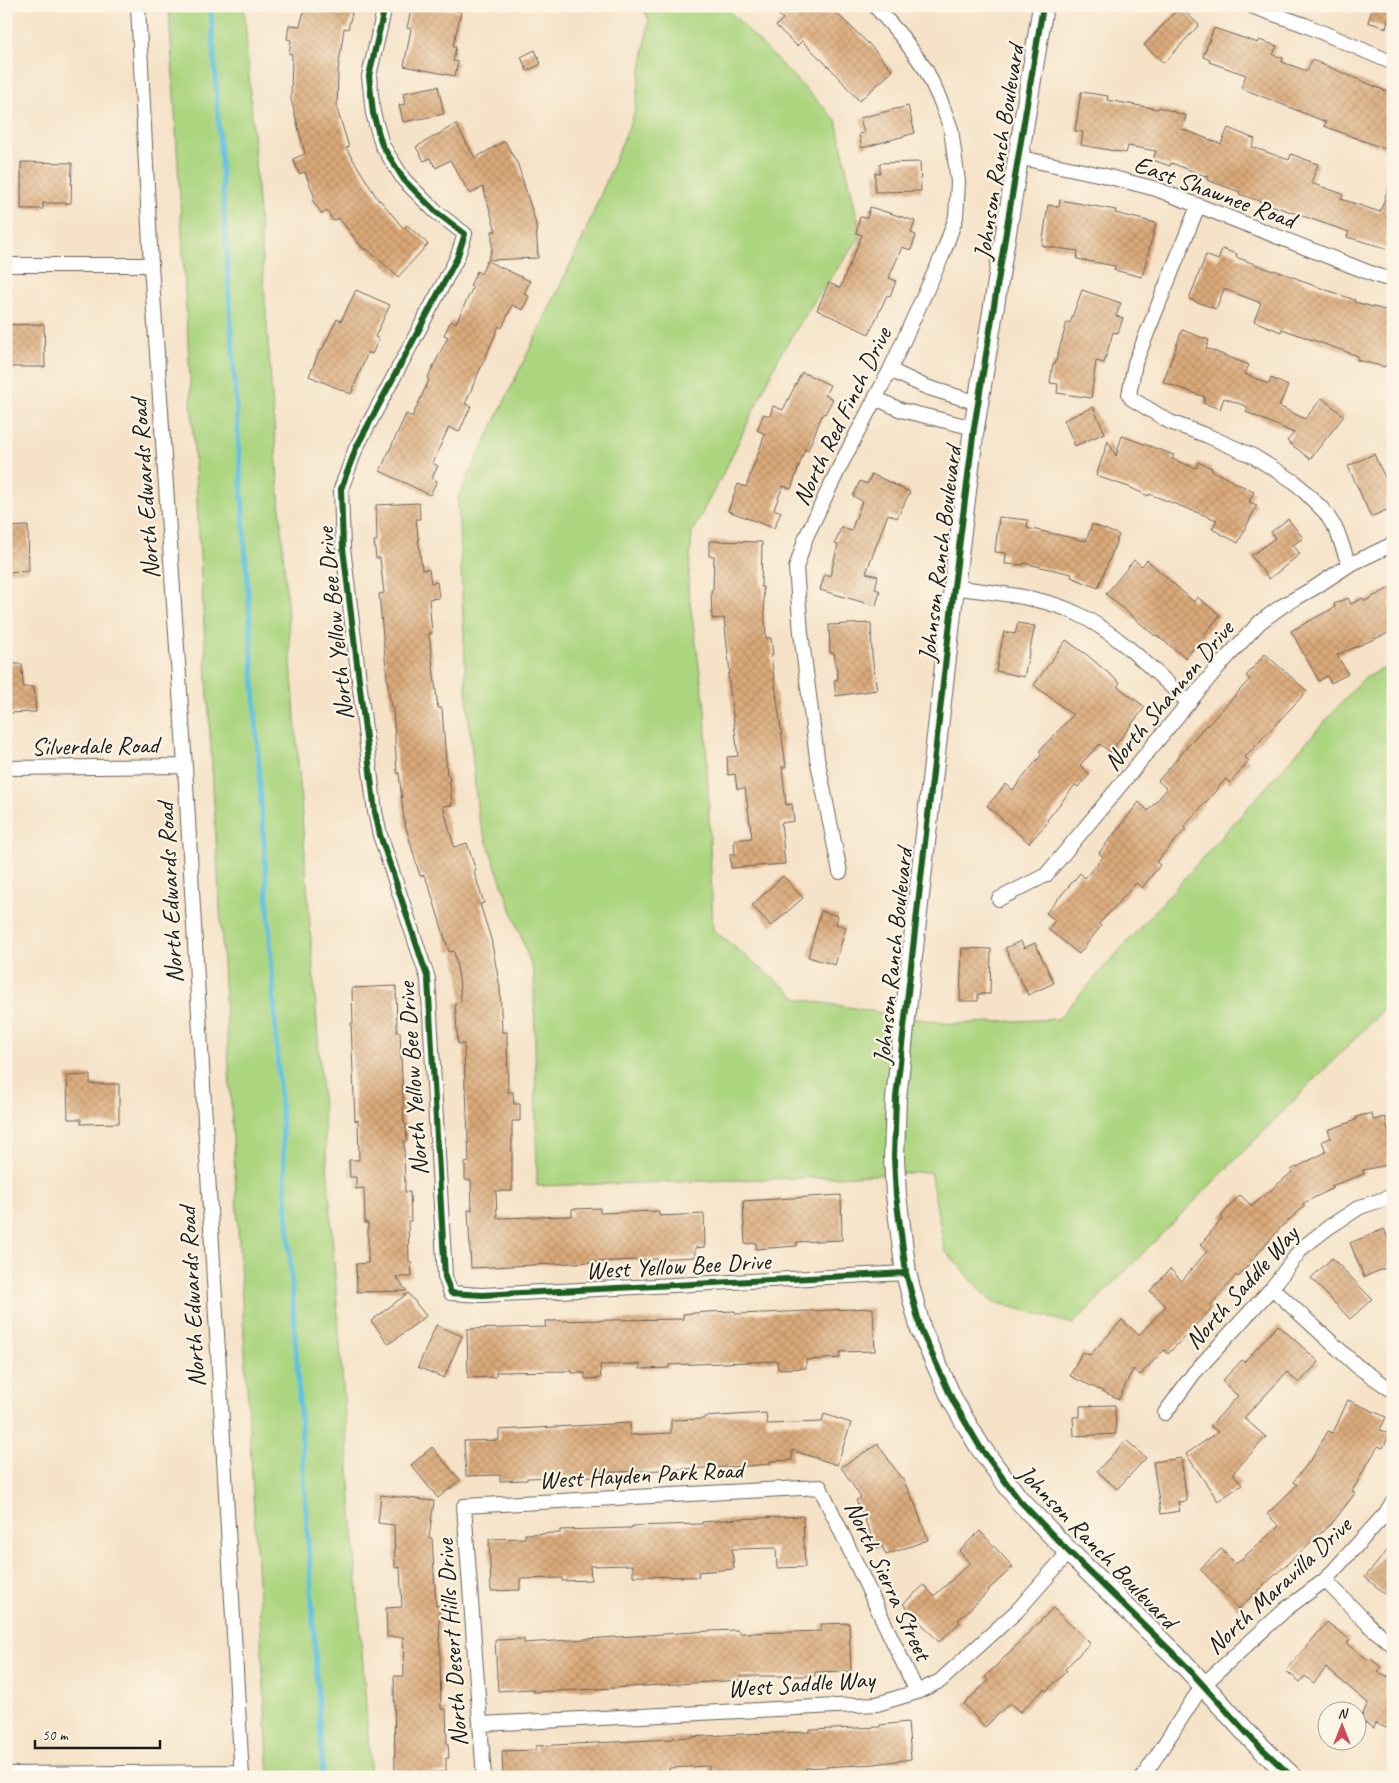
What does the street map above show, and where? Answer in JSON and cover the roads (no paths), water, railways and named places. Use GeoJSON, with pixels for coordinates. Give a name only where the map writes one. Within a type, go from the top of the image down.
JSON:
{"type":"FeatureCollection","features":[{"type":"Feature","properties":{"kind":"street","name":"North Edwards Road"},"geometry":{"type":"LineString","coordinates":[[138,6],[152,265],[185,766],[242,1774]]}},
{"type":"Feature","properties":{"kind":"street","name":"North Yellow Bee Drive"},"geometry":{"type":"LineString","coordinates":[[385,6],[369,76],[374,113],[382,145],[404,180],[436,212],[465,234],[457,258],[356,448],[341,489],[343,538],[375,812],[380,835],[428,980],[445,1277],[451,1293]]}},
{"type":"Feature","properties":{"kind":"street","name":"North Red Finch Drive"},"geometry":{"type":"LineString","coordinates":[[840,872],[816,758],[801,632],[796,568],[806,537],[839,468],[890,370],[943,254],[956,217],[958,182],[951,129],[926,70],[903,38],[875,6]]}},
{"type":"Feature","properties":{"kind":"street","name":"Johnson Ranch Boulevard"},"geometry":{"type":"LineString","coordinates":[[1043,6],[974,428],[896,1098],[894,1166],[906,1273],[921,1330],[954,1401],[980,1447],[1019,1500],[1069,1552],[1184,1664],[1253,1740],[1292,1777]]}},
{"type":"Feature","properties":{"kind":"street"},"geometry":{"type":"LineString","coordinates":[[1250,6],[1305,25],[1393,63]]}},
{"type":"Feature","properties":{"kind":"street","name":"East Shawnee Road"},"geometry":{"type":"LineString","coordinates":[[1017,157],[1102,174],[1156,189],[1378,276],[1393,280]]}},
{"type":"Feature","properties":{"kind":"street"},"geometry":{"type":"LineString","coordinates":[[1198,206],[1135,362],[1129,395],[1132,399],[1170,422],[1253,456],[1295,482],[1325,512],[1337,531],[1349,565]]}},
{"type":"Feature","properties":{"kind":"street"},"geometry":{"type":"LineString","coordinates":[[6,264],[152,265]]}},
{"type":"Feature","properties":{"kind":"street"},"geometry":{"type":"LineString","coordinates":[[890,370],[926,387],[978,402]]}},
{"type":"Feature","properties":{"kind":"street"},"geometry":{"type":"LineString","coordinates":[[875,398],[901,410],[974,428]]}},
{"type":"Feature","properties":{"kind":"street","name":"North Shannon Drive"},"geometry":{"type":"LineString","coordinates":[[1000,899],[1046,875],[1219,666],[1260,622],[1282,606],[1349,565],[1393,544]]}},
{"type":"Feature","properties":{"kind":"street"},"geometry":{"type":"LineString","coordinates":[[954,587],[1036,600],[1077,613],[1109,633],[1189,703]]}},
{"type":"Feature","properties":{"kind":"street","name":"Silverdale Road"},"geometry":{"type":"LineString","coordinates":[[6,768],[185,766]]}},
{"type":"Feature","properties":{"kind":"street","name":"North Saddle Way"},"geometry":{"type":"LineString","coordinates":[[1165,1413],[1194,1372],[1272,1288],[1302,1248],[1328,1227],[1360,1207],[1393,1196]]}},
{"type":"Feature","properties":{"kind":"street","name":"West Yellow Bee Drive"},"geometry":{"type":"LineString","coordinates":[[451,1293],[482,1295],[906,1273]]}},
{"type":"Feature","properties":{"kind":"street"},"geometry":{"type":"LineString","coordinates":[[1272,1288],[1357,1366],[1393,1391]]}},
{"type":"Feature","properties":{"kind":"street","name":"West Hayden Park Road"},"geometry":{"type":"LineString","coordinates":[[464,1506],[820,1487]]}},
{"type":"Feature","properties":{"kind":"street","name":"North Sierra Street"},"geometry":{"type":"LineString","coordinates":[[820,1487],[917,1692]]}},
{"type":"Feature","properties":{"kind":"street","name":"North Maravilla Drive"},"geometry":{"type":"LineString","coordinates":[[1143,1777],[1202,1686],[1286,1609],[1325,1580],[1386,1513],[1393,1501]]}},
{"type":"Feature","properties":{"kind":"street","name":"North Desert Hills Drive"},"geometry":{"type":"LineString","coordinates":[[464,1506],[484,1777]]}},
{"type":"Feature","properties":{"kind":"street","name":"West Saddle Way"},"geometry":{"type":"LineString","coordinates":[[480,1724],[877,1704],[917,1692],[940,1680],[1017,1611],[1069,1552]]}},
{"type":"Feature","properties":{"kind":"street"},"geometry":{"type":"LineString","coordinates":[[1325,1580],[1372,1628],[1393,1645]]}},
{"type":"Feature","properties":{"kind":"street"},"geometry":{"type":"LineString","coordinates":[[6,1774],[242,1774]]}},
{"type":"Feature","properties":{"kind":"waterway"},"geometry":{"type":"LineString","coordinates":[[211,6],[323,1777]]}}]}
